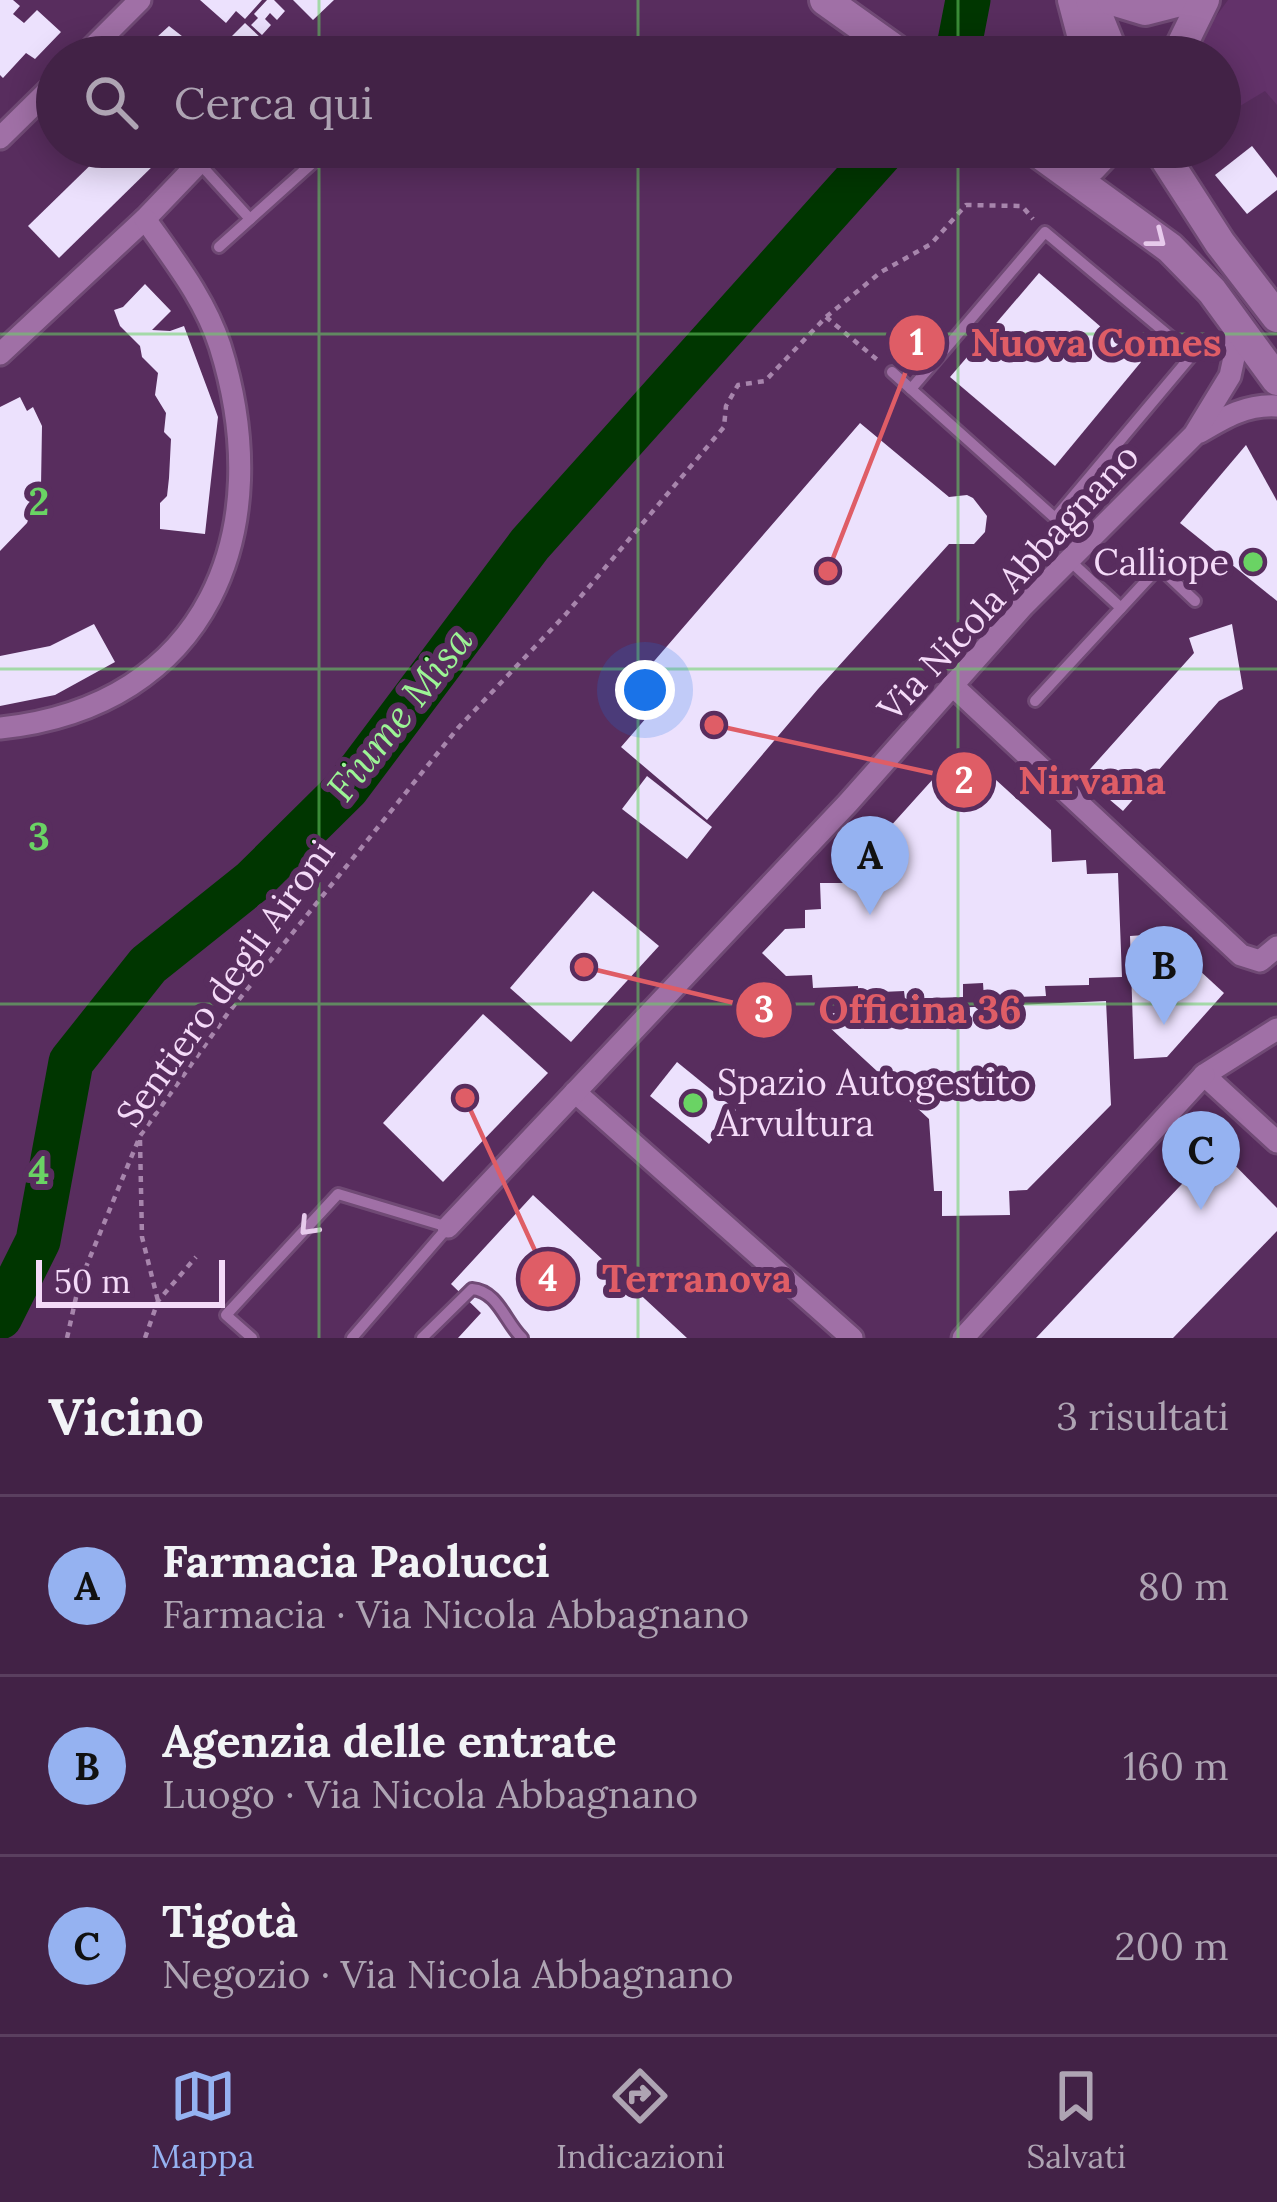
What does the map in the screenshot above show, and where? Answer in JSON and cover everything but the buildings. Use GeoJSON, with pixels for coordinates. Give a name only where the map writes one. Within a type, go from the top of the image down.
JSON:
{"type":"FeatureCollection","features":[{"type":"Feature","properties":{"kind":"main road"},"geometry":{"type":"LineString","coordinates":[[824,0],[875,36]]}},
{"type":"Feature","properties":{"kind":"main road"},"geometry":{"type":"LineString","coordinates":[[1073,0],[1082,36]]}},
{"type":"Feature","properties":{"kind":"main road"},"geometry":{"type":"LineString","coordinates":[[1091,0],[1106,36]]}},
{"type":"Feature","properties":{"kind":"main road"},"geometry":{"type":"LineString","coordinates":[[1112,0],[1145,10],[1184,0]]}},
{"type":"Feature","properties":{"kind":"main road"},"geometry":{"type":"LineString","coordinates":[[1186,36],[1204,0]]}},
{"type":"Feature","properties":{"kind":"main road"},"geometry":{"type":"LineString","coordinates":[[1060,168],[1170,248],[1212,291],[1277,380]]}},
{"type":"Feature","properties":{"kind":"main road"},"geometry":{"type":"LineString","coordinates":[[1177,168],[1277,317]]}},
{"type":"Feature","properties":{"kind":"street"},"geometry":{"type":"LineString","coordinates":[[109,36],[140,0]]}},
{"type":"Feature","properties":{"kind":"street"},"geometry":{"type":"LineString","coordinates":[[0,138],[36,103]]}},
{"type":"Feature","properties":{"kind":"street"},"geometry":{"type":"LineString","coordinates":[[0,354],[145,219],[186,168]]}},
{"type":"Feature","properties":{"kind":"street"},"geometry":{"type":"LineString","coordinates":[[0,728],[67,715],[137,680],[186,634],[206,606],[235,536],[242,456],[220,345],[190,284],[145,219]]}},
{"type":"Feature","properties":{"kind":"street","name":"Via Nicola Abbagnano"},"geometry":{"type":"LineString","coordinates":[[448,1227],[848,803],[1076,552],[1194,435],[1230,376],[1234,320]]}},
{"type":"Feature","properties":{"kind":"street","name":"Via Nicola Abbagnano"},"geometry":{"type":"LineString","coordinates":[[1194,435],[1234,412],[1277,406]]}},
{"type":"Feature","properties":{"kind":"street"},"geometry":{"type":"LineString","coordinates":[[952,685],[1240,955],[1260,961],[1277,947]]}},
{"type":"Feature","properties":{"kind":"street"},"geometry":{"type":"LineString","coordinates":[[963,1338],[1204,1075],[1277,1029]]}},
{"type":"Feature","properties":{"kind":"street"},"geometry":{"type":"LineString","coordinates":[[1204,1075],[1277,1142]]}},
{"type":"Feature","properties":{"kind":"street"},"geometry":{"type":"LineString","coordinates":[[575,1092],[852,1338]]}},
{"type":"Feature","properties":{"kind":"lane"},"geometry":{"type":"LineString","coordinates":[[211,168],[250,219]]}},
{"type":"Feature","properties":{"kind":"lane"},"geometry":{"type":"LineString","coordinates":[[219,248],[307,168]]}},
{"type":"Feature","properties":{"kind":"lane"},"geometry":{"type":"LineString","coordinates":[[911,389],[1045,232],[1192,355],[1055,518]]}},
{"type":"Feature","properties":{"kind":"lane"},"geometry":{"type":"LineString","coordinates":[[892,372],[1055,518],[1121,608]]}},
{"type":"Feature","properties":{"kind":"lane"},"geometry":{"type":"LineString","coordinates":[[1035,701],[1159,567],[1195,601]]}},
{"type":"Feature","properties":{"kind":"lane"},"geometry":{"type":"LineString","coordinates":[[252,1338],[226,1315],[338,1194],[448,1227],[352,1338]]}},
{"type":"Feature","properties":{"kind":"lane"},"geometry":{"type":"LineString","coordinates":[[422,1338],[472,1289],[494,1298],[522,1338]]}},
{"type":"Feature","properties":{"kind":"path","name":"Sentiero degli Aironi"},"geometry":{"type":"LineString","coordinates":[[68,1338],[80,1285],[140,1136],[338,872],[458,728],[566,614],[724,428],[726,406],[737,385],[765,381],[826,317],[881,272],[931,244],[966,205],[1022,206],[1045,232]]}},
{"type":"Feature","properties":{"kind":"path"},"geometry":{"type":"LineString","coordinates":[[826,317],[892,372]]}},
{"type":"Feature","properties":{"kind":"path"},"geometry":{"type":"LineString","coordinates":[[140,1136],[142,1237],[158,1300]]}},
{"type":"Feature","properties":{"kind":"path"},"geometry":{"type":"LineString","coordinates":[[145,1338],[158,1300],[196,1257]]}},
{"type":"Feature","properties":{"kind":"shaded area"},"geometry":{"type":"Polygon","coordinates":[[[1228,0],[1277,0],[1277,105],[1265,91],[1241,105],[1241,36],[1204,33],[1228,0]]]}},
{"type":"Feature","properties":{"kind":"waterway","name":"Fiume Misa"},"geometry":{"type":"LineString","coordinates":[[961,36],[968,0]]}},
{"type":"Feature","properties":{"kind":"waterway","name":"Fiume Misa"},"geometry":{"type":"LineString","coordinates":[[0,1317],[38,1241],[71,1062],[148,965],[253,881],[347,788],[530,544],[867,168]]}},
{"type":"Feature","properties":{"kind":"place","name":"Calliope"},"geometry":{"type":"Point","coordinates":[1253,562]}},
{"type":"Feature","properties":{"kind":"place","name":"Nuova Comes"},"geometry":{"type":"Point","coordinates":[828,571]}},
{"type":"Feature","properties":{"kind":"place","name":"Nirvana"},"geometry":{"type":"Point","coordinates":[714,725]}},
{"type":"Feature","properties":{"kind":"place","name":"Farmacia Paolucci"},"geometry":{"type":"Point","coordinates":[870,915]}},
{"type":"Feature","properties":{"kind":"place","name":"Officina 36"},"geometry":{"type":"Point","coordinates":[584,967]}},
{"type":"Feature","properties":{"kind":"place","name":"Agenzia delle entrate"},"geometry":{"type":"Point","coordinates":[1164,1025]}},
{"type":"Feature","properties":{"kind":"place","name":"Terranova"},"geometry":{"type":"Point","coordinates":[465,1098]}},
{"type":"Feature","properties":{"kind":"place","name":"Spazio Autogestito Arvultura"},"geometry":{"type":"Point","coordinates":[693,1103]}},
{"type":"Feature","properties":{"kind":"place","name":"Tigotà"},"geometry":{"type":"Point","coordinates":[1201,1210]}}]}
